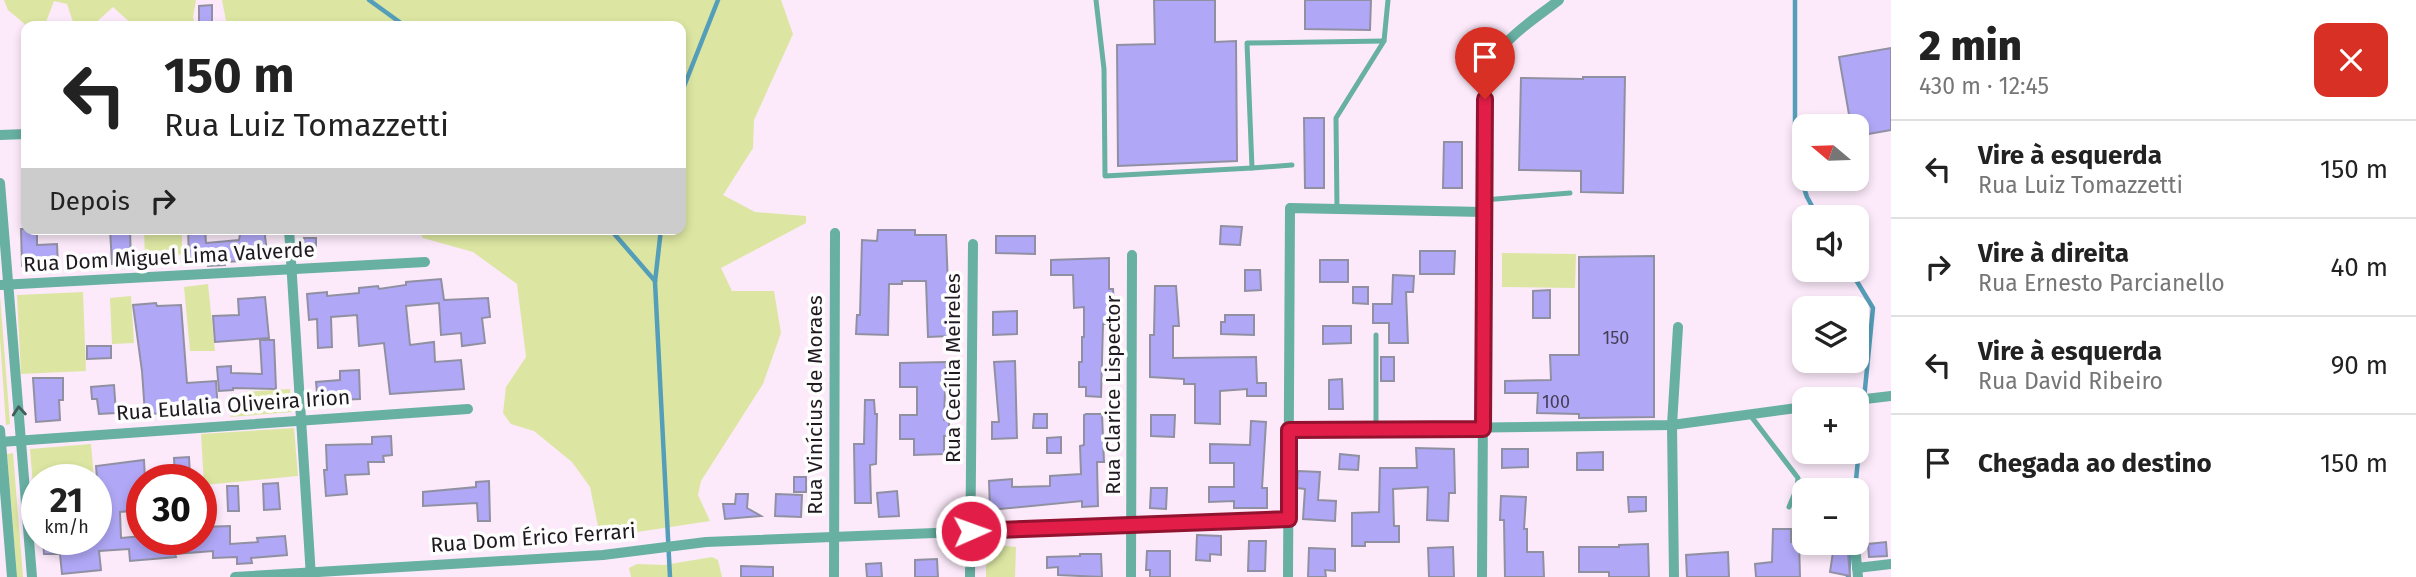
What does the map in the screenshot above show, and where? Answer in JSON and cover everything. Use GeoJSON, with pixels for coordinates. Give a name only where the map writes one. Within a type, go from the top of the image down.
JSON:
{"type":"FeatureCollection","features":[{"type":"Feature","properties":{"kind":"street"},"geometry":{"type":"LineString","coordinates":[[1482,577],[1485,77],[1493,57],[1506,42],[1559,0]]}},
{"type":"Feature","properties":{"kind":"street"},"geometry":{"type":"LineString","coordinates":[[0,135],[21,134]]}},
{"type":"Feature","properties":{"kind":"street"},"geometry":{"type":"LineString","coordinates":[[0,183],[4,285],[21,440],[32,577]]}},
{"type":"Feature","properties":{"kind":"street"},"geometry":{"type":"LineString","coordinates":[[1288,577],[1290,208],[1483,212]]}},
{"type":"Feature","properties":{"kind":"street","name":"Rua Vinícius de Moraes"},"geometry":{"type":"LineString","coordinates":[[834,577],[835,233]]}},
{"type":"Feature","properties":{"kind":"street"},"geometry":{"type":"LineString","coordinates":[[289,235],[310,574]]}},
{"type":"Feature","properties":{"kind":"street","name":"Rua Cecília Meireles"},"geometry":{"type":"LineString","coordinates":[[970,577],[973,244]]}},
{"type":"Feature","properties":{"kind":"street","name":"Rua Clarice Lispector"},"geometry":{"type":"LineString","coordinates":[[1131,577],[1132,255]]}},
{"type":"Feature","properties":{"kind":"street","name":"Rua Dom Miguel Lima Valverde"},"geometry":{"type":"LineString","coordinates":[[4,285],[425,262]]}},
{"type":"Feature","properties":{"kind":"street"},"geometry":{"type":"LineString","coordinates":[[1674,577],[1672,425],[1678,327]]}},
{"type":"Feature","properties":{"kind":"street"},"geometry":{"type":"LineString","coordinates":[[1869,399],[1891,396]]}},
{"type":"Feature","properties":{"kind":"street","name":"Rua Eulalia Oliveira Irion"},"geometry":{"type":"LineString","coordinates":[[0,442],[468,409]]}},
{"type":"Feature","properties":{"kind":"street"},"geometry":{"type":"LineString","coordinates":[[1289,430],[1672,425],[1792,409]]}},
{"type":"Feature","properties":{"kind":"street"},"geometry":{"type":"LineString","coordinates":[[0,430],[12,577]]}},
{"type":"Feature","properties":{"kind":"street","name":"Rua Dom Érico Ferrari"},"geometry":{"type":"LineString","coordinates":[[235,577],[603,555],[706,542],[1289,519]]}},
{"type":"Feature","properties":{"kind":"street"},"geometry":{"type":"LineString","coordinates":[[1856,555],[1857,573],[1891,564]]}},
{"type":"Feature","properties":{"kind":"lane"},"geometry":{"type":"LineString","coordinates":[[1096,0],[1104,69],[1105,176],[1292,165]]}},
{"type":"Feature","properties":{"kind":"lane"},"geometry":{"type":"LineString","coordinates":[[1337,209],[1336,118],[1384,41],[1388,0]]}},
{"type":"Feature","properties":{"kind":"lane"},"geometry":{"type":"LineString","coordinates":[[1252,168],[1247,43],[1384,41]]}},
{"type":"Feature","properties":{"kind":"lane"},"geometry":{"type":"LineString","coordinates":[[1484,200],[1570,193]]}},
{"type":"Feature","properties":{"kind":"lane"},"geometry":{"type":"LineString","coordinates":[[1376,335],[1376,430]]}},
{"type":"Feature","properties":{"kind":"lane"},"geometry":{"type":"LineString","coordinates":[[1750,415],[1798,478],[1789,507]]}},
{"type":"Feature","properties":{"kind":"green space"},"geometry":{"type":"Polygon","coordinates":[[[4,0],[196,0],[194,21],[128,21],[113,7],[98,21],[73,21],[67,4],[54,1],[46,21],[21,21],[8,10],[4,0]]]}},
{"type":"Feature","properties":{"kind":"green space"},"geometry":{"type":"Polygon","coordinates":[[[222,0],[781,0],[793,34],[754,120],[753,148],[723,195],[755,212],[806,216],[806,223],[721,268],[732,291],[774,291],[781,333],[763,384],[701,481],[698,495],[710,521],[611,536],[598,526],[590,487],[572,462],[534,431],[511,424],[503,413],[506,387],[526,357],[517,284],[473,252],[423,238],[421,235],[686,235],[686,21],[226,21],[222,0]]]}},
{"type":"Feature","properties":{"kind":"green space"},"geometry":{"type":"Polygon","coordinates":[[[144,235],[182,235],[182,254],[145,259],[144,235]]]}},
{"type":"Feature","properties":{"kind":"green space"},"geometry":{"type":"Polygon","coordinates":[[[1502,253],[1576,254],[1575,288],[1502,287],[1502,253]]]}},
{"type":"Feature","properties":{"kind":"green space"},"geometry":{"type":"Polygon","coordinates":[[[208,284],[215,351],[190,351],[184,287],[208,284]]]}},
{"type":"Feature","properties":{"kind":"green space"},"geometry":{"type":"Polygon","coordinates":[[[83,292],[86,371],[21,374],[17,295],[83,292]]]}},
{"type":"Feature","properties":{"kind":"green space"},"geometry":{"type":"Polygon","coordinates":[[[0,296],[10,424],[6,425],[0,339],[0,296]]]}},
{"type":"Feature","properties":{"kind":"green space"},"geometry":{"type":"Polygon","coordinates":[[[131,296],[134,343],[112,344],[110,298],[131,296]]]}},
{"type":"Feature","properties":{"kind":"green space"},"geometry":{"type":"Polygon","coordinates":[[[290,389],[292,412],[230,417],[243,392],[290,389]]]}},
{"type":"Feature","properties":{"kind":"green space"},"geometry":{"type":"Polygon","coordinates":[[[294,428],[298,476],[217,484],[217,464],[203,464],[201,434],[294,428]]]}},
{"type":"Feature","properties":{"kind":"green space"},"geometry":{"type":"Polygon","coordinates":[[[91,444],[93,464],[31,464],[30,449],[91,444]]]}},
{"type":"Feature","properties":{"kind":"green space"},"geometry":{"type":"Polygon","coordinates":[[[13,453],[23,577],[17,577],[7,454],[13,453]]]}},
{"type":"Feature","properties":{"kind":"green space"},"geometry":{"type":"Polygon","coordinates":[[[986,544],[1016,547],[1015,577],[986,577],[986,544]]]}},
{"type":"Feature","properties":{"kind":"green space"},"geometry":{"type":"Polygon","coordinates":[[[712,557],[718,560],[722,577],[631,577],[629,568],[637,564],[664,565],[712,557]]]}},
{"type":"Feature","properties":{"kind":"building"},"geometry":{"type":"Polygon","coordinates":[[[1154,0],[1215,0],[1215,42],[1236,41],[1237,161],[1118,166],[1117,45],[1155,44],[1154,0]]]}},
{"type":"Feature","properties":{"kind":"building"},"geometry":{"type":"Polygon","coordinates":[[[1305,0],[1371,0],[1370,30],[1305,29],[1305,0]]]}},
{"type":"Feature","properties":{"kind":"building"},"geometry":{"type":"Polygon","coordinates":[[[212,5],[212,21],[199,21],[199,6],[212,5]]]}},
{"type":"Feature","properties":{"kind":"building"},"geometry":{"type":"Polygon","coordinates":[[[1891,48],[1891,130],[1869,134],[1869,114],[1849,114],[1839,57],[1891,48]]]}},
{"type":"Feature","properties":{"kind":"building"},"geometry":{"type":"Polygon","coordinates":[[[1625,77],[1623,193],[1581,192],[1581,171],[1519,170],[1521,78],[1625,77]]]}},
{"type":"Feature","properties":{"kind":"building"},"geometry":{"type":"Polygon","coordinates":[[[1304,118],[1324,118],[1324,188],[1305,188],[1304,118]]]}},
{"type":"Feature","properties":{"kind":"building"},"geometry":{"type":"Polygon","coordinates":[[[1444,142],[1462,142],[1462,188],[1443,188],[1444,142]]]}},
{"type":"Feature","properties":{"kind":"building"},"geometry":{"type":"Polygon","coordinates":[[[1221,226],[1242,227],[1240,245],[1220,244],[1221,226]]]}},
{"type":"Feature","properties":{"kind":"building"},"geometry":{"type":"Polygon","coordinates":[[[878,230],[915,230],[915,235],[946,235],[950,336],[928,337],[926,281],[889,284],[888,335],[856,334],[857,315],[860,315],[862,240],[877,241],[878,230]]]}},
{"type":"Feature","properties":{"kind":"building"},"geometry":{"type":"Polygon","coordinates":[[[21,235],[37,235],[37,245],[57,244],[58,265],[22,266],[21,235]]]}},
{"type":"Feature","properties":{"kind":"building"},"geometry":{"type":"Polygon","coordinates":[[[110,235],[130,235],[131,263],[112,264],[110,235]]]}},
{"type":"Feature","properties":{"kind":"building"},"geometry":{"type":"Polygon","coordinates":[[[188,235],[205,235],[206,243],[239,240],[240,235],[265,235],[267,251],[262,251],[262,260],[208,266],[208,258],[189,258],[188,235]]]}},
{"type":"Feature","properties":{"kind":"building"},"geometry":{"type":"Polygon","coordinates":[[[996,236],[1035,236],[1035,254],[996,253],[996,236]]]}},
{"type":"Feature","properties":{"kind":"building"},"geometry":{"type":"Polygon","coordinates":[[[304,238],[316,238],[316,254],[303,254],[304,238]]]}},
{"type":"Feature","properties":{"kind":"building"},"geometry":{"type":"Polygon","coordinates":[[[1420,251],[1455,251],[1454,274],[1420,274],[1420,251]]]}},
{"type":"Feature","properties":{"kind":"building"},"geometry":{"type":"Polygon","coordinates":[[[1654,256],[1654,417],[1579,418],[1579,414],[1537,413],[1538,393],[1505,393],[1505,381],[1551,380],[1550,355],[1579,355],[1579,257],[1654,256]]]}},
{"type":"Feature","properties":{"kind":"building"},"geometry":{"type":"Polygon","coordinates":[[[1109,258],[1109,289],[1113,289],[1114,306],[1107,306],[1107,324],[1103,324],[1101,397],[1086,396],[1086,387],[1079,387],[1084,307],[1074,308],[1073,275],[1051,275],[1051,260],[1109,258]]]}},
{"type":"Feature","properties":{"kind":"building"},"geometry":{"type":"Polygon","coordinates":[[[1320,260],[1348,260],[1348,282],[1320,282],[1320,260]]]}},
{"type":"Feature","properties":{"kind":"building"},"geometry":{"type":"Polygon","coordinates":[[[1245,270],[1260,270],[1261,290],[1245,291],[1245,270]]]}},
{"type":"Feature","properties":{"kind":"building"},"geometry":{"type":"Polygon","coordinates":[[[1393,275],[1414,276],[1413,292],[1406,292],[1408,343],[1389,343],[1389,323],[1373,323],[1373,304],[1392,304],[1393,275]]]}},
{"type":"Feature","properties":{"kind":"building"},"geometry":{"type":"Polygon","coordinates":[[[441,279],[444,300],[488,298],[490,317],[482,318],[485,343],[462,346],[461,333],[441,335],[439,303],[406,306],[410,345],[434,342],[435,362],[461,360],[464,389],[390,394],[384,343],[359,346],[357,315],[331,317],[332,347],[318,348],[317,319],[309,320],[307,294],[327,292],[327,296],[359,293],[359,288],[378,286],[379,289],[406,285],[406,282],[441,279]]]}},
{"type":"Feature","properties":{"kind":"building"},"geometry":{"type":"Polygon","coordinates":[[[1155,286],[1176,286],[1179,326],[1173,326],[1173,358],[1256,357],[1257,383],[1266,383],[1266,396],[1247,396],[1247,389],[1220,391],[1220,424],[1195,423],[1195,384],[1184,384],[1184,379],[1150,377],[1150,335],[1154,335],[1155,286]]]}},
{"type":"Feature","properties":{"kind":"building"},"geometry":{"type":"Polygon","coordinates":[[[1353,287],[1368,287],[1368,304],[1353,303],[1353,287]]]}},
{"type":"Feature","properties":{"kind":"building"},"geometry":{"type":"Polygon","coordinates":[[[1550,290],[1550,318],[1533,318],[1533,291],[1550,290]]]}},
{"type":"Feature","properties":{"kind":"building"},"geometry":{"type":"Polygon","coordinates":[[[265,297],[269,338],[215,342],[213,316],[239,315],[238,299],[265,297]]]}},
{"type":"Feature","properties":{"kind":"building"},"geometry":{"type":"Polygon","coordinates":[[[156,303],[157,306],[181,305],[187,383],[216,381],[218,412],[145,414],[133,305],[156,303]]]}},
{"type":"Feature","properties":{"kind":"building"},"geometry":{"type":"Polygon","coordinates":[[[1017,311],[1017,334],[993,335],[993,312],[1017,311]]]}},
{"type":"Feature","properties":{"kind":"building"},"geometry":{"type":"Polygon","coordinates":[[[1225,315],[1254,315],[1254,335],[1221,334],[1221,322],[1225,322],[1225,315]]]}},
{"type":"Feature","properties":{"kind":"building"},"geometry":{"type":"Polygon","coordinates":[[[1323,326],[1351,326],[1351,343],[1323,344],[1323,326]]]}},
{"type":"Feature","properties":{"kind":"building"},"geometry":{"type":"Polygon","coordinates":[[[260,340],[274,340],[276,389],[233,388],[219,391],[217,367],[231,366],[231,373],[262,374],[260,340]]]}},
{"type":"Feature","properties":{"kind":"building"},"geometry":{"type":"Polygon","coordinates":[[[87,346],[111,346],[111,358],[87,359],[87,346]]]}},
{"type":"Feature","properties":{"kind":"building"},"geometry":{"type":"Polygon","coordinates":[[[1381,357],[1394,357],[1394,381],[1381,381],[1381,357]]]}},
{"type":"Feature","properties":{"kind":"building"},"geometry":{"type":"Polygon","coordinates":[[[1015,361],[1017,438],[992,439],[992,422],[999,422],[994,362],[1015,361]]]}},
{"type":"Feature","properties":{"kind":"building"},"geometry":{"type":"Polygon","coordinates":[[[946,362],[944,420],[949,420],[949,436],[944,436],[944,454],[914,455],[914,439],[900,439],[900,415],[917,415],[917,387],[900,387],[900,363],[946,362]]]}},
{"type":"Feature","properties":{"kind":"building"},"geometry":{"type":"Polygon","coordinates":[[[359,370],[360,399],[335,400],[335,404],[318,405],[316,382],[340,380],[340,371],[359,370]]]}},
{"type":"Feature","properties":{"kind":"building"},"geometry":{"type":"Polygon","coordinates":[[[33,378],[63,378],[63,400],[59,400],[60,420],[36,422],[33,378]]]}},
{"type":"Feature","properties":{"kind":"building"},"geometry":{"type":"Polygon","coordinates":[[[1342,379],[1343,409],[1329,409],[1329,380],[1342,379]]]}},
{"type":"Feature","properties":{"kind":"building"},"geometry":{"type":"Polygon","coordinates":[[[114,385],[116,413],[99,414],[97,399],[92,399],[91,387],[114,385]]]}},
{"type":"Feature","properties":{"kind":"building"},"geometry":{"type":"Polygon","coordinates":[[[865,400],[874,400],[877,414],[876,464],[870,465],[871,503],[855,503],[854,444],[864,444],[865,400]]]}},
{"type":"Feature","properties":{"kind":"building"},"geometry":{"type":"Polygon","coordinates":[[[1034,414],[1047,414],[1047,428],[1033,428],[1034,414]]]}},
{"type":"Feature","properties":{"kind":"building"},"geometry":{"type":"Polygon","coordinates":[[[1086,414],[1102,414],[1104,462],[1097,462],[1098,506],[1082,507],[1082,501],[990,510],[989,481],[1012,479],[1012,487],[1050,486],[1050,476],[1081,474],[1080,446],[1084,445],[1086,414]]]}},
{"type":"Feature","properties":{"kind":"building"},"geometry":{"type":"Polygon","coordinates":[[[1151,415],[1175,415],[1174,437],[1151,436],[1151,415]]]}},
{"type":"Feature","properties":{"kind":"building"},"geometry":{"type":"Polygon","coordinates":[[[1251,421],[1266,422],[1262,488],[1267,488],[1267,508],[1234,508],[1234,501],[1209,502],[1209,487],[1234,487],[1234,463],[1210,463],[1210,444],[1250,445],[1251,421]]]}},
{"type":"Feature","properties":{"kind":"building"},"geometry":{"type":"Polygon","coordinates":[[[391,436],[392,455],[383,456],[384,462],[368,462],[369,474],[345,475],[347,494],[326,496],[326,445],[372,444],[372,437],[391,436]]]}},
{"type":"Feature","properties":{"kind":"building"},"geometry":{"type":"Polygon","coordinates":[[[1061,437],[1061,453],[1047,453],[1047,438],[1061,437]]]}},
{"type":"Feature","properties":{"kind":"building"},"geometry":{"type":"Polygon","coordinates":[[[1416,448],[1454,449],[1455,493],[1449,493],[1448,521],[1427,520],[1428,487],[1393,489],[1394,526],[1399,526],[1399,542],[1365,542],[1365,546],[1352,546],[1352,513],[1379,512],[1380,468],[1417,468],[1416,448]]]}},
{"type":"Feature","properties":{"kind":"building"},"geometry":{"type":"Polygon","coordinates":[[[1502,449],[1528,449],[1528,467],[1502,468],[1502,449]]]}},
{"type":"Feature","properties":{"kind":"building"},"geometry":{"type":"Polygon","coordinates":[[[1603,452],[1603,470],[1577,470],[1577,453],[1603,452]]]}},
{"type":"Feature","properties":{"kind":"building"},"geometry":{"type":"Polygon","coordinates":[[[1340,454],[1359,456],[1358,470],[1339,469],[1340,454]]]}},
{"type":"Feature","properties":{"kind":"building"},"geometry":{"type":"Polygon","coordinates":[[[189,457],[189,464],[174,464],[174,458],[189,457]]]}},
{"type":"Feature","properties":{"kind":"building"},"geometry":{"type":"Polygon","coordinates":[[[144,460],[144,464],[126,464],[126,511],[120,512],[121,538],[126,538],[126,549],[112,550],[112,464],[144,460]]]}},
{"type":"Feature","properties":{"kind":"building"},"geometry":{"type":"Polygon","coordinates":[[[1298,471],[1320,472],[1318,500],[1336,501],[1335,521],[1303,519],[1305,489],[1297,488],[1298,471]]]}},
{"type":"Feature","properties":{"kind":"building"},"geometry":{"type":"Polygon","coordinates":[[[794,477],[806,477],[806,492],[794,492],[794,477]]]}},
{"type":"Feature","properties":{"kind":"building"},"geometry":{"type":"Polygon","coordinates":[[[489,481],[490,521],[478,521],[477,503],[423,506],[423,492],[476,487],[476,482],[489,481]]]}},
{"type":"Feature","properties":{"kind":"building"},"geometry":{"type":"Polygon","coordinates":[[[278,483],[280,509],[264,510],[263,484],[278,483]]]}},
{"type":"Feature","properties":{"kind":"building"},"geometry":{"type":"Polygon","coordinates":[[[227,486],[238,486],[239,511],[228,511],[227,486]]]}},
{"type":"Feature","properties":{"kind":"building"},"geometry":{"type":"Polygon","coordinates":[[[1151,488],[1167,488],[1166,509],[1150,508],[1151,488]]]}},
{"type":"Feature","properties":{"kind":"building"},"geometry":{"type":"Polygon","coordinates":[[[897,491],[899,516],[879,517],[877,493],[897,491]]]}},
{"type":"Feature","properties":{"kind":"building"},"geometry":{"type":"Polygon","coordinates":[[[736,494],[748,494],[747,508],[761,516],[725,519],[723,504],[735,504],[736,494]]]}},
{"type":"Feature","properties":{"kind":"building"},"geometry":{"type":"Polygon","coordinates":[[[776,494],[802,495],[801,517],[775,516],[776,494]]]}},
{"type":"Feature","properties":{"kind":"building"},"geometry":{"type":"Polygon","coordinates":[[[1501,496],[1526,497],[1524,529],[1527,529],[1527,552],[1543,552],[1544,577],[1505,577],[1504,520],[1500,520],[1501,496]]]}},
{"type":"Feature","properties":{"kind":"building"},"geometry":{"type":"Polygon","coordinates":[[[1628,497],[1646,497],[1646,511],[1629,512],[1628,497]]]}},
{"type":"Feature","properties":{"kind":"building"},"geometry":{"type":"Polygon","coordinates":[[[217,526],[230,526],[230,544],[285,536],[287,555],[251,558],[252,563],[237,564],[237,557],[213,558],[213,555],[217,555],[217,526]]]}},
{"type":"Feature","properties":{"kind":"building"},"geometry":{"type":"Polygon","coordinates":[[[1773,529],[1791,529],[1792,555],[1799,555],[1800,577],[1756,577],[1755,564],[1772,562],[1773,529]]]}},
{"type":"Feature","properties":{"kind":"building"},"geometry":{"type":"Polygon","coordinates":[[[1197,535],[1221,536],[1221,555],[1210,554],[1210,561],[1196,560],[1197,535]]]}},
{"type":"Feature","properties":{"kind":"building"},"geometry":{"type":"Polygon","coordinates":[[[1249,541],[1266,541],[1265,571],[1248,571],[1249,541]]]}},
{"type":"Feature","properties":{"kind":"building"},"geometry":{"type":"Polygon","coordinates":[[[1886,542],[1887,556],[1869,557],[1869,544],[1886,542]]]}},
{"type":"Feature","properties":{"kind":"building"},"geometry":{"type":"Polygon","coordinates":[[[1648,544],[1649,577],[1609,577],[1609,572],[1579,572],[1579,547],[1648,544]]]}},
{"type":"Feature","properties":{"kind":"building"},"geometry":{"type":"Polygon","coordinates":[[[1453,547],[1454,577],[1429,577],[1428,548],[1453,547]]]}},
{"type":"Feature","properties":{"kind":"building"},"geometry":{"type":"Polygon","coordinates":[[[1309,548],[1335,549],[1335,571],[1325,570],[1326,577],[1308,577],[1309,548]]]}},
{"type":"Feature","properties":{"kind":"building"},"geometry":{"type":"Polygon","coordinates":[[[1147,551],[1170,551],[1170,577],[1150,577],[1150,570],[1146,570],[1147,551]]]}},
{"type":"Feature","properties":{"kind":"building"},"geometry":{"type":"Polygon","coordinates":[[[1728,552],[1729,577],[1687,577],[1686,555],[1728,552]]]}},
{"type":"Feature","properties":{"kind":"building"},"geometry":{"type":"Polygon","coordinates":[[[1101,554],[1102,577],[1058,575],[1058,567],[1047,568],[1047,557],[1101,554]]]}},
{"type":"Feature","properties":{"kind":"building"},"geometry":{"type":"Polygon","coordinates":[[[60,555],[99,555],[101,570],[62,574],[60,555]]]}},
{"type":"Feature","properties":{"kind":"building"},"geometry":{"type":"Polygon","coordinates":[[[130,555],[176,557],[130,561],[130,555]]]}},
{"type":"Feature","properties":{"kind":"building"},"geometry":{"type":"Polygon","coordinates":[[[1833,555],[1848,555],[1850,576],[1830,572],[1833,555]]]}},
{"type":"Feature","properties":{"kind":"building"},"geometry":{"type":"Polygon","coordinates":[[[937,559],[938,577],[915,577],[915,560],[937,559]]]}},
{"type":"Feature","properties":{"kind":"building"},"geometry":{"type":"Polygon","coordinates":[[[881,563],[882,577],[867,577],[866,564],[881,563]]]}},
{"type":"Feature","properties":{"kind":"building"},"geometry":{"type":"Polygon","coordinates":[[[741,566],[773,567],[773,577],[741,577],[741,566]]]}},
{"type":"Feature","properties":{"kind":"waterway"},"geometry":{"type":"LineString","coordinates":[[369,0],[398,21]]}},
{"type":"Feature","properties":{"kind":"waterway"},"geometry":{"type":"LineString","coordinates":[[686,81],[718,0]]}},
{"type":"Feature","properties":{"kind":"waterway"},"geometry":{"type":"LineString","coordinates":[[1795,0],[1795,161],[1811,205]]}},
{"type":"Feature","properties":{"kind":"waterway"},"geometry":{"type":"LineString","coordinates":[[615,235],[655,281]]}},
{"type":"Feature","properties":{"kind":"waterway"},"geometry":{"type":"LineString","coordinates":[[660,235],[655,282],[670,577]]}},
{"type":"Feature","properties":{"kind":"waterway"},"geometry":{"type":"LineString","coordinates":[[1856,478],[1873,308],[1857,282]]}},
{"type":"Feature","properties":{"kind":"waterway"},"geometry":{"type":"LineString","coordinates":[[1848,577],[1849,555]]}},
{"type":"Feature","properties":{"kind":"route"},"geometry":{"type":"LineString","coordinates":[[971,531],[1289,519],[1289,430],[1483,429],[1485,99]]}}]}
